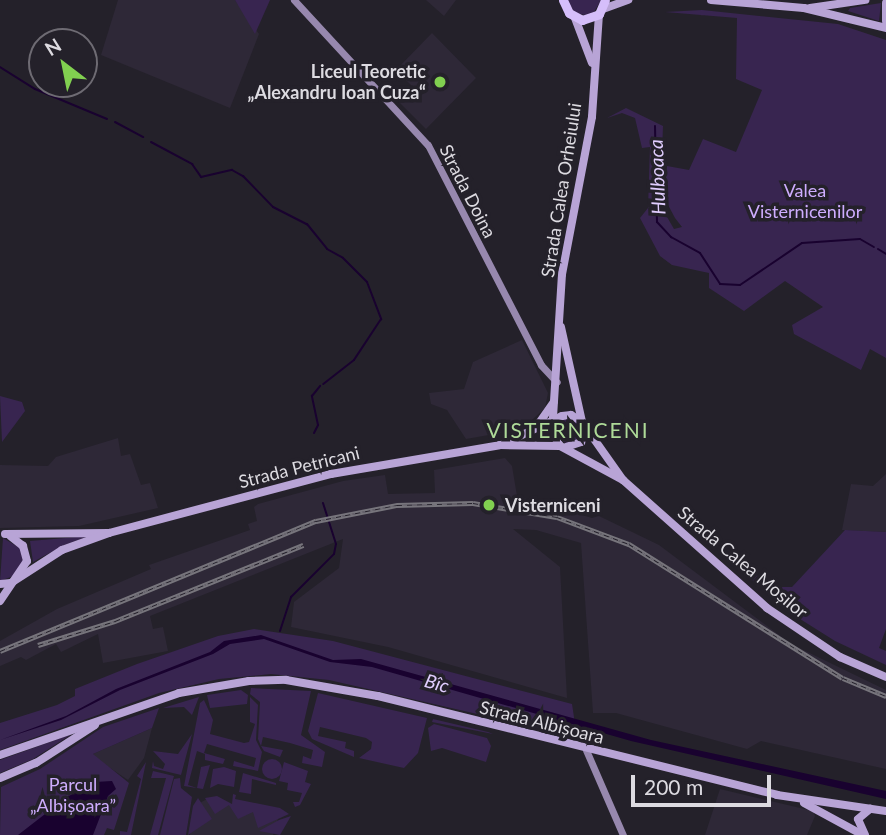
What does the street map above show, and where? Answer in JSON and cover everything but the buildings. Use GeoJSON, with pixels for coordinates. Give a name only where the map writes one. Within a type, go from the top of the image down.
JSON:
{"type":"FeatureCollection","features":[{"type":"Feature","properties":{"kind":"highway"},"geometry":{"type":"LineString","coordinates":[[563,0],[575,18],[588,19],[603,7]]}},
{"type":"Feature","properties":{"kind":"main road","name":"Strada Doina"},"geometry":{"type":"LineString","coordinates":[[294,0],[428,145],[541,365],[558,383]]}},
{"type":"Feature","properties":{"kind":"main road"},"geometry":{"type":"LineString","coordinates":[[603,7],[628,0]]}},
{"type":"Feature","properties":{"kind":"main road"},"geometry":{"type":"LineString","coordinates":[[711,0],[804,8],[886,28]]}},
{"type":"Feature","properties":{"kind":"main road"},"geometry":{"type":"LineString","coordinates":[[804,8],[865,0]]}},
{"type":"Feature","properties":{"kind":"main road"},"geometry":{"type":"LineString","coordinates":[[886,4],[886,21]]}},
{"type":"Feature","properties":{"kind":"main road","name":"Strada Calea Orheiului"},"geometry":{"type":"LineString","coordinates":[[554,420],[564,264],[592,117],[594,69],[603,7]]}},
{"type":"Feature","properties":{"kind":"main road","name":"Strada Calea Orheiului"},"geometry":{"type":"LineString","coordinates":[[575,18],[594,69]]}},
{"type":"Feature","properties":{"kind":"main road","name":"Strada Calea Orheiului"},"geometry":{"type":"LineString","coordinates":[[559,317],[584,425]]}},
{"type":"Feature","properties":{"kind":"main road"},"geometry":{"type":"LineString","coordinates":[[531,433],[557,397]]}},
{"type":"Feature","properties":{"kind":"main road"},"geometry":{"type":"LineString","coordinates":[[571,415],[584,425],[623,480],[563,447],[552,433],[554,420],[571,415]]}},
{"type":"Feature","properties":{"kind":"main road","name":"Strada Petricani"},"geometry":{"type":"LineString","coordinates":[[500,445],[531,433],[554,420]]}},
{"type":"Feature","properties":{"kind":"main road"},"geometry":{"type":"LineString","coordinates":[[563,447],[581,442],[584,425]]}},
{"type":"Feature","properties":{"kind":"main road","name":"Strada Petricani"},"geometry":{"type":"LineString","coordinates":[[21,575],[62,550],[109,533],[338,472],[500,445],[563,447]]}},
{"type":"Feature","properties":{"kind":"main road","name":"Strada Calea Moșilor"},"geometry":{"type":"LineString","coordinates":[[623,480],[784,620],[840,657],[886,677]]}},
{"type":"Feature","properties":{"kind":"main road","name":"Strada Petricani"},"geometry":{"type":"LineString","coordinates":[[2,534],[109,533]]}},
{"type":"Feature","properties":{"kind":"main road"},"geometry":{"type":"LineString","coordinates":[[0,601],[21,575],[26,554],[18,541],[2,534]]}},
{"type":"Feature","properties":{"kind":"main road"},"geometry":{"type":"LineString","coordinates":[[0,584],[21,575]]}},
{"type":"Feature","properties":{"kind":"main road","name":"Strada Albișoara"},"geometry":{"type":"LineString","coordinates":[[0,755],[73,734],[109,716],[204,687],[286,680],[378,696],[586,750],[795,799],[886,811]]}},
{"type":"Feature","properties":{"kind":"main road","name":"Strada Albișoara"},"geometry":{"type":"LineString","coordinates":[[2,778],[36,763],[73,734]]}},
{"type":"Feature","properties":{"kind":"main road"},"geometry":{"type":"LineString","coordinates":[[586,750],[622,835]]}},
{"type":"Feature","properties":{"kind":"main road"},"geometry":{"type":"LineString","coordinates":[[795,799],[864,835]]}},
{"type":"Feature","properties":{"kind":"main road"},"geometry":{"type":"LineString","coordinates":[[864,835],[857,821],[870,809]]}},
{"type":"Feature","properties":{"kind":"shaded area"},"geometry":{"type":"Polygon","coordinates":[[[118,0],[235,0],[259,34],[230,108],[101,55],[118,0]]]}},
{"type":"Feature","properties":{"kind":"shaded area"},"geometry":{"type":"Polygon","coordinates":[[[426,0],[456,0],[444,16],[426,0]]]}},
{"type":"Feature","properties":{"kind":"shaded area","name":"Liceul Teoretic „Alexandru Ioan Cuza“"},"geometry":{"type":"Polygon","coordinates":[[[432,33],[476,78],[426,129],[398,101],[412,86],[396,70],[432,33]]]}},
{"type":"Feature","properties":{"kind":"shaded area"},"geometry":{"type":"Polygon","coordinates":[[[522,340],[548,393],[545,408],[522,429],[466,439],[447,410],[431,404],[429,393],[464,389],[473,362],[522,340]]]}},
{"type":"Feature","properties":{"kind":"shaded area"},"geometry":{"type":"Polygon","coordinates":[[[118,438],[121,456],[130,454],[141,485],[150,483],[158,508],[79,526],[0,528],[0,465],[48,466],[56,457],[118,438]]]}},
{"type":"Feature","properties":{"kind":"shaded area"},"geometry":{"type":"Polygon","coordinates":[[[505,458],[512,466],[517,496],[592,518],[599,516],[659,545],[791,644],[886,690],[886,769],[761,741],[747,749],[616,713],[593,713],[581,543],[536,530],[513,529],[560,567],[567,698],[388,647],[291,627],[294,602],[339,568],[343,539],[150,616],[153,629],[163,627],[168,651],[103,663],[98,634],[61,652],[56,644],[26,660],[21,657],[0,666],[0,641],[57,609],[151,569],[149,565],[250,530],[248,524],[257,521],[254,507],[258,504],[343,481],[385,475],[388,494],[435,493],[434,470],[505,458]]]}},
{"type":"Feature","properties":{"kind":"shaded area"},"geometry":{"type":"Polygon","coordinates":[[[886,474],[886,532],[842,530],[851,484],[873,486],[886,474]]]}},
{"type":"Feature","properties":{"kind":"shaded area"},"geometry":{"type":"Polygon","coordinates":[[[152,728],[144,758],[128,780],[93,754],[152,728]]]}},
{"type":"Feature","properties":{"kind":"shaded area"},"geometry":{"type":"Polygon","coordinates":[[[720,789],[813,811],[815,816],[807,835],[705,835],[720,789]]]}},
{"type":"Feature","properties":{"kind":"shaded area"},"geometry":{"type":"Polygon","coordinates":[[[209,798],[278,819],[273,835],[190,835],[194,806],[209,798]]]}},
{"type":"Feature","properties":{"kind":"green space"},"geometry":{"type":"Polygon","coordinates":[[[235,0],[270,0],[255,34],[235,0]]]}},
{"type":"Feature","properties":{"kind":"green space"},"geometry":{"type":"Polygon","coordinates":[[[568,0],[601,0],[594,12],[584,15],[574,12],[568,0]]]}},
{"type":"Feature","properties":{"kind":"green space"},"geometry":{"type":"Polygon","coordinates":[[[881,3],[879,21],[848,11],[850,8],[881,3]]]}},
{"type":"Feature","properties":{"kind":"green space","name":"Valea Visternicenilor"},"geometry":{"type":"Polygon","coordinates":[[[702,10],[838,24],[886,40],[886,358],[870,349],[861,370],[794,334],[792,325],[823,307],[785,281],[744,311],[709,288],[709,273],[672,265],[660,256],[640,218],[648,208],[650,147],[642,148],[635,118],[622,113],[607,118],[626,108],[663,126],[661,181],[665,185],[667,166],[689,170],[703,139],[736,152],[762,90],[736,79],[737,18],[665,12],[702,10]],[[667,203],[663,210],[674,229],[682,227],[667,203]]]}},
{"type":"Feature","properties":{"kind":"green space"},"geometry":{"type":"Polygon","coordinates":[[[0,396],[22,402],[25,411],[2,442],[0,396]]]}},
{"type":"Feature","properties":{"kind":"green space"},"geometry":{"type":"Polygon","coordinates":[[[569,419],[580,426],[581,431],[574,442],[569,443],[558,436],[557,431],[564,420],[569,419]]]}},
{"type":"Feature","properties":{"kind":"green space"},"geometry":{"type":"Polygon","coordinates":[[[845,530],[886,532],[886,629],[879,648],[886,651],[886,665],[835,641],[789,612],[726,558],[778,587],[792,587],[845,530]]]}},
{"type":"Feature","properties":{"kind":"green space"},"geometry":{"type":"Polygon","coordinates":[[[89,536],[64,545],[33,562],[30,541],[89,536]]]}},
{"type":"Feature","properties":{"kind":"green space"},"geometry":{"type":"Polygon","coordinates":[[[3,538],[20,548],[23,562],[16,575],[0,581],[3,538]]]}},
{"type":"Feature","properties":{"kind":"green space"},"geometry":{"type":"Polygon","coordinates":[[[254,629],[333,641],[572,704],[577,737],[329,680],[271,674],[219,679],[159,693],[0,750],[0,723],[57,705],[75,696],[75,689],[137,664],[218,636],[254,629]]]}},
{"type":"Feature","properties":{"kind":"green space"},"geometry":{"type":"Polygon","coordinates":[[[251,688],[311,691],[301,735],[325,752],[322,767],[302,763],[303,756],[311,759],[313,750],[263,737],[261,746],[258,739],[260,702],[250,694],[251,688]]]}},
{"type":"Feature","properties":{"kind":"green space"},"geometry":{"type":"Polygon","coordinates":[[[241,690],[248,695],[247,704],[210,708],[207,695],[241,690]]]}},
{"type":"Feature","properties":{"kind":"green space"},"geometry":{"type":"Polygon","coordinates":[[[318,693],[427,718],[418,753],[404,768],[359,758],[371,749],[372,742],[366,738],[320,727],[318,736],[346,742],[345,748],[354,751],[354,757],[312,739],[308,731],[318,693]]]}},
{"type":"Feature","properties":{"kind":"green space"},"geometry":{"type":"Polygon","coordinates":[[[199,697],[192,715],[184,707],[163,708],[199,697]]]}},
{"type":"Feature","properties":{"kind":"green space"},"geometry":{"type":"Polygon","coordinates":[[[250,697],[258,705],[256,740],[262,752],[258,771],[233,766],[234,761],[254,767],[256,758],[207,744],[204,753],[225,759],[223,764],[205,760],[205,754],[197,751],[188,785],[197,788],[201,767],[210,765],[203,789],[184,786],[200,703],[204,700],[213,720],[210,734],[244,743],[249,742],[255,724],[250,722],[250,697]]]}},
{"type":"Feature","properties":{"kind":"green space","name":"Parcul „Albișoara”"},"geometry":{"type":"Polygon","coordinates":[[[159,708],[152,728],[93,754],[129,783],[114,830],[107,828],[104,835],[0,835],[1,787],[40,769],[103,727],[159,708]]]}},
{"type":"Feature","properties":{"kind":"green space"},"geometry":{"type":"Polygon","coordinates":[[[433,719],[488,732],[493,734],[432,722],[433,719]]]}},
{"type":"Feature","properties":{"kind":"green space"},"geometry":{"type":"Polygon","coordinates":[[[434,724],[487,738],[491,746],[486,762],[442,748],[431,751],[428,728],[434,724]]]}},
{"type":"Feature","properties":{"kind":"green space"},"geometry":{"type":"Polygon","coordinates":[[[72,734],[33,759],[0,773],[0,760],[72,734]]]}},
{"type":"Feature","properties":{"kind":"green space"},"geometry":{"type":"Polygon","coordinates":[[[192,734],[181,775],[152,768],[153,761],[154,766],[163,769],[165,764],[153,751],[178,754],[192,734]]]}},
{"type":"Feature","properties":{"kind":"green space"},"geometry":{"type":"Polygon","coordinates":[[[261,746],[283,750],[280,757],[264,751],[261,746]]]}},
{"type":"Feature","properties":{"kind":"green space"},"geometry":{"type":"Polygon","coordinates":[[[272,759],[279,762],[282,769],[279,776],[272,779],[265,776],[262,769],[265,762],[272,759]]]}},
{"type":"Feature","properties":{"kind":"green space"},"geometry":{"type":"Polygon","coordinates":[[[146,762],[131,835],[120,835],[120,831],[127,832],[141,779],[137,776],[146,762]]]}},
{"type":"Feature","properties":{"kind":"green space"},"geometry":{"type":"Polygon","coordinates":[[[284,762],[308,771],[305,782],[311,784],[300,805],[295,807],[293,802],[299,802],[302,793],[287,790],[288,783],[279,781],[284,762]]]}},
{"type":"Feature","properties":{"kind":"green space"},"geometry":{"type":"Polygon","coordinates":[[[224,767],[236,771],[234,787],[218,784],[210,788],[213,769],[224,767]]]}},
{"type":"Feature","properties":{"kind":"green space"},"geometry":{"type":"Polygon","coordinates":[[[153,771],[174,776],[158,835],[150,835],[166,778],[151,778],[153,771]]]}},
{"type":"Feature","properties":{"kind":"green space"},"geometry":{"type":"Polygon","coordinates":[[[243,773],[276,785],[252,779],[251,794],[239,792],[243,773]]]}},
{"type":"Feature","properties":{"kind":"green space"},"geometry":{"type":"Polygon","coordinates":[[[180,778],[181,788],[192,797],[186,835],[160,835],[174,779],[180,778]]]}},
{"type":"Feature","properties":{"kind":"green space"},"geometry":{"type":"Polygon","coordinates":[[[233,794],[236,795],[235,799],[280,808],[289,814],[258,828],[253,812],[238,819],[229,805],[215,814],[205,798],[217,796],[232,804],[233,794]]]}},
{"type":"Feature","properties":{"kind":"green space"},"geometry":{"type":"Polygon","coordinates":[[[198,798],[212,819],[188,835],[193,806],[198,798]]]}},
{"type":"Feature","properties":{"kind":"green space"},"geometry":{"type":"Polygon","coordinates":[[[291,816],[280,835],[259,831],[279,820],[291,816]]]}},
{"type":"Feature","properties":{"kind":"water","name":"Bîc"},"geometry":{"type":"Polygon","coordinates":[[[261,635],[333,660],[361,659],[651,740],[886,791],[886,799],[631,741],[372,667],[330,662],[264,639],[230,644],[213,654],[120,690],[61,720],[0,740],[66,716],[116,689],[210,652],[224,641],[261,635]]]}},
{"type":"Feature","properties":{"kind":"water"},"geometry":{"type":"Polygon","coordinates":[[[112,781],[116,789],[108,796],[93,835],[18,835],[67,797],[95,782],[112,781]]]}},
{"type":"Feature","properties":{"kind":"waterway"},"geometry":{"type":"LineString","coordinates":[[0,67],[35,89],[107,119]]}},
{"type":"Feature","properties":{"kind":"waterway"},"geometry":{"type":"LineString","coordinates":[[115,122],[143,137]]}},
{"type":"Feature","properties":{"kind":"waterway","name":"Hulboaca"},"geometry":{"type":"LineString","coordinates":[[655,126],[657,222],[671,237],[700,253],[720,284],[740,285],[802,243],[860,239],[874,247]]}},
{"type":"Feature","properties":{"kind":"waterway"},"geometry":{"type":"LineString","coordinates":[[151,142],[192,164],[201,177],[232,170],[243,176],[273,207],[307,224],[327,249],[343,258],[367,282],[381,319],[354,360],[323,384]]}},
{"type":"Feature","properties":{"kind":"waterway","name":"Hulboaca"},"geometry":{"type":"LineString","coordinates":[[878,249],[886,254]]}},
{"type":"Feature","properties":{"kind":"waterway"},"geometry":{"type":"LineString","coordinates":[[314,433],[318,425],[312,396],[320,386]]}},
{"type":"Feature","properties":{"kind":"waterway"},"geometry":{"type":"LineString","coordinates":[[280,631],[291,597],[334,554],[336,544],[323,503]]}},
{"type":"Feature","properties":{"kind":"railway"},"geometry":{"type":"LineString","coordinates":[[0,651],[316,521],[397,505],[473,503],[557,517],[629,544],[843,678],[886,696]]}},
{"type":"Feature","properties":{"kind":"railway"},"geometry":{"type":"LineString","coordinates":[[38,645],[115,621],[303,545]]}},
{"type":"Feature","properties":{"kind":"place","name":"Liceul Teoretic „Alexandru Ioan Cuza“"},"geometry":{"type":"Point","coordinates":[440,82]}},
{"type":"Feature","properties":{"kind":"place","name":"Visterniceni"},"geometry":{"type":"Point","coordinates":[489,505]}},
{"type":"Feature","properties":{"kind":"district","name":"VISTERNICENI"},"geometry":{"type":"Point","coordinates":[568,430]}}]}
